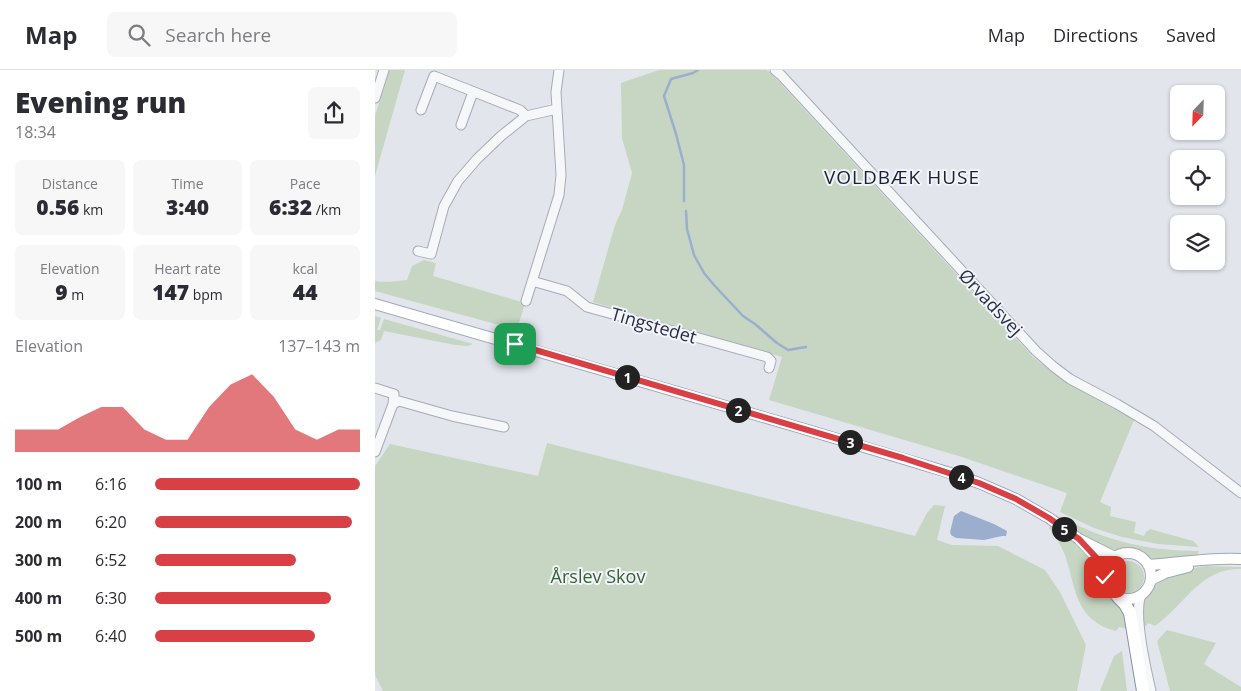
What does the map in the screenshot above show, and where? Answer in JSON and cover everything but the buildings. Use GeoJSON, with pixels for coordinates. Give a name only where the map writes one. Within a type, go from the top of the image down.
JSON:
{"type":"FeatureCollection","features":[{"type":"Feature","properties":{"kind":"highway"},"geometry":{"type":"LineString","coordinates":[[1118,597],[1130,613],[1143,691]]}},
{"type":"Feature","properties":{"kind":"main road"},"geometry":{"type":"LineString","coordinates":[[375,304],[957,475],[1016,499],[1049,518],[1079,539],[1115,557]]}},
{"type":"Feature","properties":{"kind":"main road"},"geometry":{"type":"LineString","coordinates":[[1079,539],[1106,568]]}},
{"type":"Feature","properties":{"kind":"main road"},"geometry":{"type":"LineString","coordinates":[[1121,554],[1133,554],[1139,556],[1149,565],[1151,580],[1148,588],[1141,595],[1130,599],[1118,597],[1111,592],[1105,577],[1106,568],[1115,557],[1121,554]]}},
{"type":"Feature","properties":{"kind":"main road"},"geometry":{"type":"LineString","coordinates":[[1149,565],[1217,558],[1241,559]]}},
{"type":"Feature","properties":{"kind":"main road"},"geometry":{"type":"LineString","coordinates":[[1151,580],[1165,573],[1204,564],[1241,564]]}},
{"type":"Feature","properties":{"kind":"street"},"geometry":{"type":"LineString","coordinates":[[375,98],[377,85],[384,70]]}},
{"type":"Feature","properties":{"kind":"street"},"geometry":{"type":"LineString","coordinates":[[526,301],[559,195],[561,175],[556,92],[559,70]]}},
{"type":"Feature","properties":{"kind":"street","name":"Ørvadsvej"},"geometry":{"type":"LineString","coordinates":[[775,70],[1053,367],[1070,379],[1154,426],[1241,493]]}},
{"type":"Feature","properties":{"kind":"street"},"geometry":{"type":"LineString","coordinates":[[421,110],[434,76],[520,110],[526,116]]}},
{"type":"Feature","properties":{"kind":"street"},"geometry":{"type":"LineString","coordinates":[[461,125],[473,92]]}},
{"type":"Feature","properties":{"kind":"street"},"geometry":{"type":"LineString","coordinates":[[418,251],[431,254],[444,206],[458,181],[477,159],[526,116],[557,109]]}},
{"type":"Feature","properties":{"kind":"street","name":"Tingstedet"},"geometry":{"type":"LineString","coordinates":[[532,281],[567,291],[587,306],[767,357],[771,361],[769,368]]}},
{"type":"Feature","properties":{"kind":"street"},"geometry":{"type":"LineString","coordinates":[[375,388],[394,394],[393,404],[375,452]]}},
{"type":"Feature","properties":{"kind":"street"},"geometry":{"type":"LineString","coordinates":[[393,404],[399,401],[452,416],[504,427]]}},
{"type":"Feature","properties":{"kind":"street"},"geometry":{"type":"LineString","coordinates":[[1141,595],[1138,604],[1139,618],[1145,664],[1151,691]]}},
{"type":"Feature","properties":{"kind":"green space"},"geometry":{"type":"Polygon","coordinates":[[[389,70],[405,70],[375,176],[375,116],[389,70]]]}},
{"type":"Feature","properties":{"kind":"green space"},"geometry":{"type":"Polygon","coordinates":[[[659,70],[766,70],[770,72],[1033,357],[1060,378],[1134,420],[1100,502],[1111,507],[1110,516],[1136,522],[1134,533],[1144,536],[1150,529],[1193,541],[1199,547],[1158,544],[1122,537],[1094,528],[1060,512],[1067,493],[962,457],[769,400],[782,357],[593,302],[632,173],[622,138],[621,83],[659,70]]]}},
{"type":"Feature","properties":{"kind":"green space"},"geometry":{"type":"Polygon","coordinates":[[[424,260],[436,263],[433,276],[525,303],[517,330],[375,291],[375,281],[407,280],[412,266],[424,260]]]}},
{"type":"Feature","properties":{"kind":"green space"},"geometry":{"type":"Polygon","coordinates":[[[375,316],[381,318],[377,330],[380,330],[384,319],[473,344],[468,346],[455,345],[384,331],[381,340],[375,343],[375,316]]]}},
{"type":"Feature","properties":{"kind":"green space","name":"Årslev Skov"},"geometry":{"type":"Polygon","coordinates":[[[547,443],[915,536],[927,513],[934,505],[945,506],[937,540],[952,545],[998,546],[1045,570],[1060,592],[1086,645],[1077,691],[383,691],[375,675],[375,466],[390,444],[538,476],[547,443]]]}},
{"type":"Feature","properties":{"kind":"green space"},"geometry":{"type":"Polygon","coordinates":[[[1056,515],[1091,531],[1125,542],[1161,549],[1199,551],[1196,558],[1167,561],[1150,558],[1137,551],[1108,548],[1077,531],[1056,515]]]}},
{"type":"Feature","properties":{"kind":"green space"},"geometry":{"type":"Polygon","coordinates":[[[1050,525],[1072,539],[1090,556],[1100,573],[1105,592],[1124,609],[1127,629],[1119,627],[1116,631],[1102,626],[1092,620],[1085,611],[1075,591],[1065,555],[1049,528],[1050,525]]]}},
{"type":"Feature","properties":{"kind":"green space"},"geometry":{"type":"Polygon","coordinates":[[[1128,561],[1140,565],[1144,577],[1140,589],[1128,593],[1116,589],[1112,577],[1116,565],[1128,561]]]}},
{"type":"Feature","properties":{"kind":"green space"},"geometry":{"type":"Polygon","coordinates":[[[1206,566],[1241,567],[1241,569],[1227,570],[1205,580],[1155,626],[1148,623],[1146,626],[1143,626],[1141,614],[1143,601],[1155,585],[1171,574],[1206,566]]]}},
{"type":"Feature","properties":{"kind":"green space"},"geometry":{"type":"Polygon","coordinates":[[[1167,630],[1216,643],[1204,664],[1241,687],[1241,691],[1170,691],[1157,641],[1167,630]]]}},
{"type":"Feature","properties":{"kind":"green space"},"geometry":{"type":"Polygon","coordinates":[[[1122,651],[1127,691],[1100,691],[1114,656],[1122,651]]]}},
{"type":"Feature","properties":{"kind":"water"},"geometry":{"type":"Polygon","coordinates":[[[961,511],[1007,531],[1006,536],[984,540],[956,538],[950,532],[954,516],[961,511]]]}},
{"type":"Feature","properties":{"kind":"waterway"},"geometry":{"type":"LineString","coordinates":[[684,201],[684,165],[664,96],[671,79],[698,70]]}},
{"type":"Feature","properties":{"kind":"waterway"},"geometry":{"type":"LineString","coordinates":[[686,211],[687,229],[694,255],[704,273],[714,285],[743,316],[777,343],[788,350],[806,347]]}},
{"type":"Feature","properties":{"kind":"district","name":"VOLDBÆK HUSE"},"geometry":{"type":"Point","coordinates":[902,177]}},
{"type":"Feature","properties":{"kind":"route"},"geometry":{"type":"LineString","coordinates":[[515,344],[903,458],[979,483],[1016,499],[1049,518],[1079,539],[1106,568],[1105,577]]}}]}
